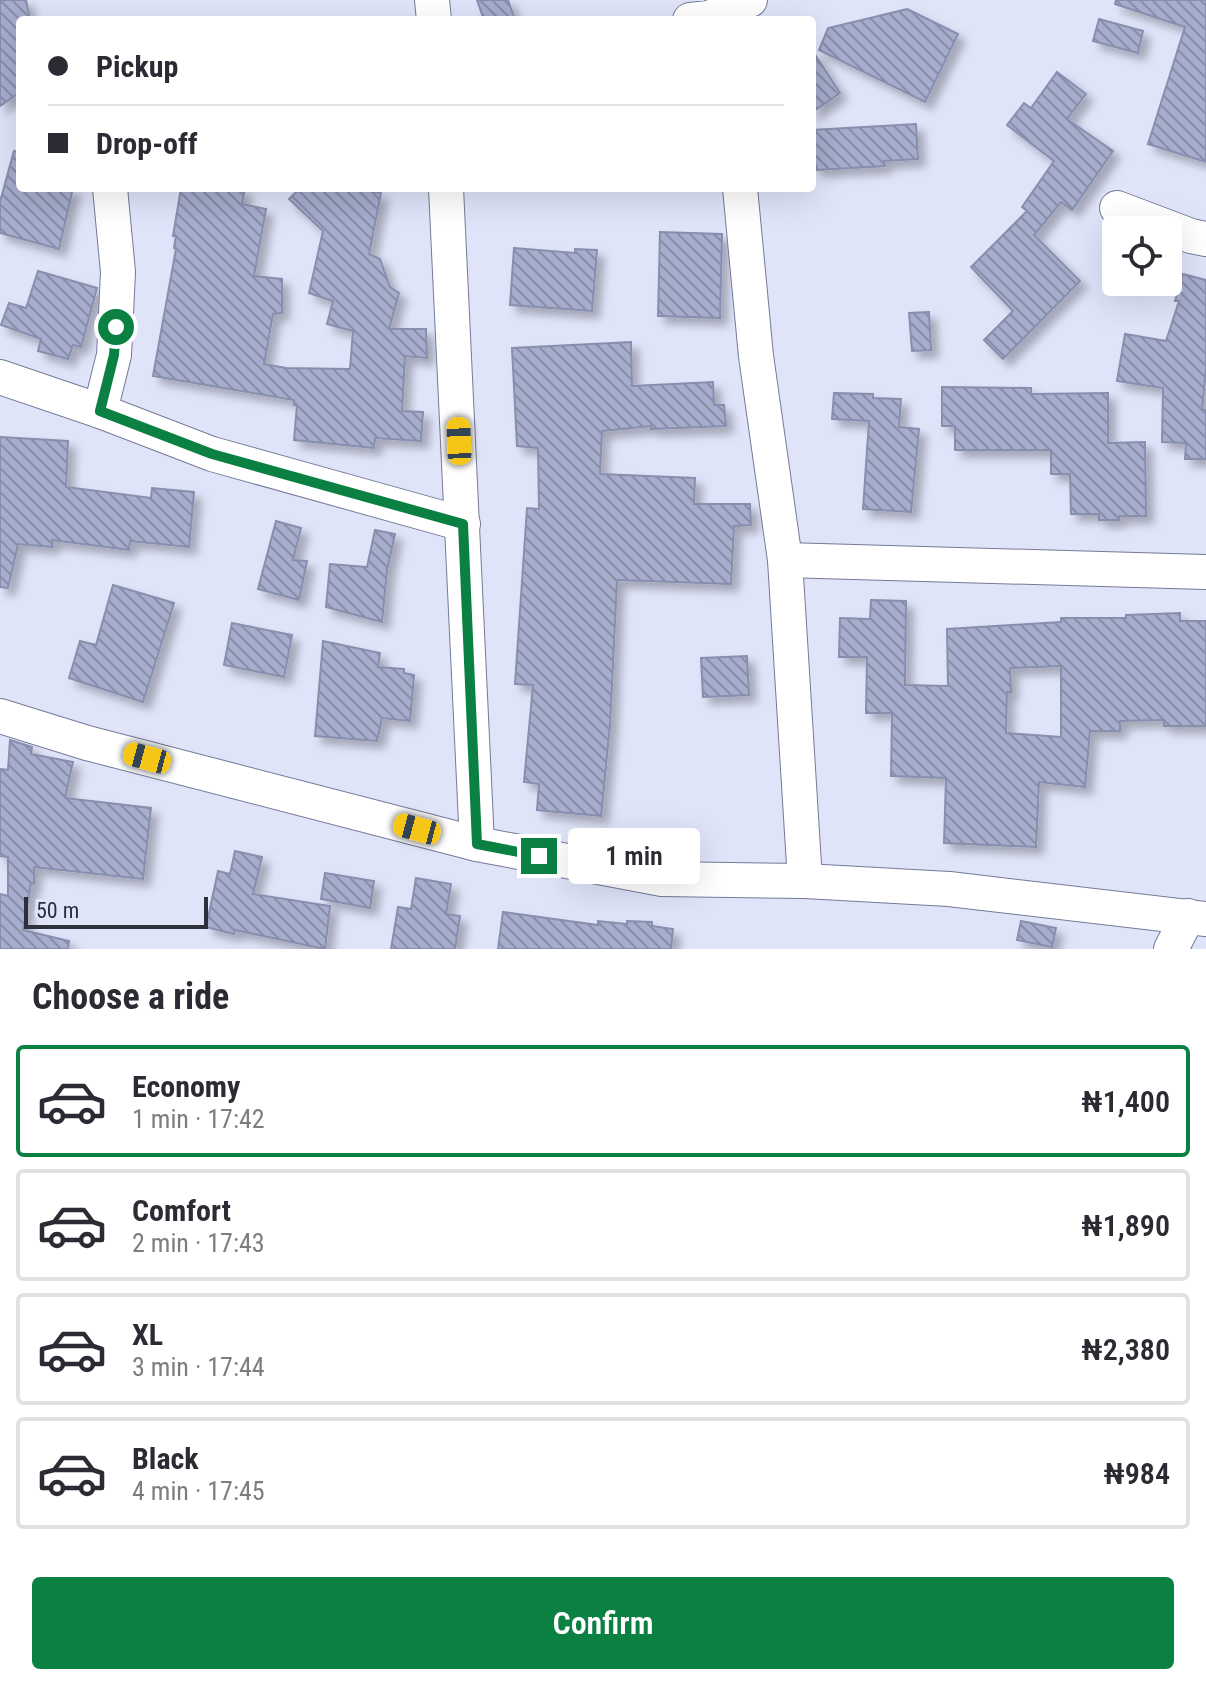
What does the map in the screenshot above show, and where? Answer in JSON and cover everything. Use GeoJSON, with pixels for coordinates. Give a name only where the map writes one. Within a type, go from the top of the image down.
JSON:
{"type":"FeatureCollection","features":[{"type":"Feature","properties":{"kind":"street"},"geometry":{"type":"LineString","coordinates":[[710,16],[750,0]]}},
{"type":"Feature","properties":{"kind":"street"},"geometry":{"type":"LineString","coordinates":[[100,411],[114,355],[117,300],[118,272],[110,192]]}},
{"type":"Feature","properties":{"kind":"street"},"geometry":{"type":"LineString","coordinates":[[446,192],[477,844]]}},
{"type":"Feature","properties":{"kind":"street"},"geometry":{"type":"LineString","coordinates":[[740,192],[756,356],[785,560],[805,881]]}},
{"type":"Feature","properties":{"kind":"street"},"geometry":{"type":"LineString","coordinates":[[1117,208],[1206,239]]}},
{"type":"Feature","properties":{"kind":"street"},"geometry":{"type":"LineString","coordinates":[[0,377],[212,454],[463,524]]}},
{"type":"Feature","properties":{"kind":"street"},"geometry":{"type":"LineString","coordinates":[[785,560],[1206,572]]}},
{"type":"Feature","properties":{"kind":"street"},"geometry":{"type":"LineString","coordinates":[[0,716],[87,743],[477,844],[662,879],[805,881],[949,889],[1197,917]]}},
{"type":"Feature","properties":{"kind":"street"},"geometry":{"type":"LineString","coordinates":[[1171,949],[1197,917]]}},
{"type":"Feature","properties":{"kind":"building"},"geometry":{"type":"Polygon","coordinates":[[[0,0],[26,0],[29,16],[16,16],[16,95],[0,106],[0,0]]]}},
{"type":"Feature","properties":{"kind":"building"},"geometry":{"type":"Polygon","coordinates":[[[477,0],[508,0],[514,16],[483,16],[477,0]]]}},
{"type":"Feature","properties":{"kind":"building"},"geometry":{"type":"Polygon","coordinates":[[[1116,0],[1206,0],[1206,162],[1148,144],[1185,27],[1115,4],[1116,0]]]}},
{"type":"Feature","properties":{"kind":"building"},"geometry":{"type":"Polygon","coordinates":[[[907,9],[958,34],[925,102],[819,50],[828,28],[907,9]]]}},
{"type":"Feature","properties":{"kind":"building"},"geometry":{"type":"Polygon","coordinates":[[[1099,19],[1143,31],[1138,53],[1093,41],[1099,19]]]}},
{"type":"Feature","properties":{"kind":"building"},"geometry":{"type":"Polygon","coordinates":[[[816,56],[840,93],[816,109],[816,56]]]}},
{"type":"Feature","properties":{"kind":"building"},"geometry":{"type":"Polygon","coordinates":[[[1057,72],[1086,94],[1067,119],[1113,151],[1072,210],[1061,202],[1034,235],[1080,281],[1003,359],[984,340],[1013,311],[971,267],[1027,211],[1022,207],[1054,161],[1007,125],[1024,103],[1031,108],[1057,72]]]}},
{"type":"Feature","properties":{"kind":"building"},"geometry":{"type":"Polygon","coordinates":[[[916,124],[918,159],[884,161],[885,166],[817,170],[816,130],[916,124]]]}},
{"type":"Feature","properties":{"kind":"building"},"geometry":{"type":"Polygon","coordinates":[[[16,151],[16,192],[72,192],[59,249],[0,233],[0,202],[16,151]]]}},
{"type":"Feature","properties":{"kind":"building"},"geometry":{"type":"Polygon","coordinates":[[[180,192],[244,192],[242,204],[266,209],[254,276],[282,279],[282,313],[273,314],[264,364],[286,368],[350,369],[353,331],[327,324],[333,301],[309,293],[323,231],[289,199],[296,192],[381,193],[369,254],[380,259],[390,287],[399,293],[389,329],[426,329],[427,358],[405,356],[402,411],[423,412],[421,441],[375,438],[374,448],[294,440],[297,405],[294,405],[294,400],[153,376],[176,249],[176,236],[173,236],[180,192]]]}},
{"type":"Feature","properties":{"kind":"building"},"geometry":{"type":"Polygon","coordinates":[[[660,232],[722,234],[720,318],[658,316],[660,232]]]}},
{"type":"Feature","properties":{"kind":"building"},"geometry":{"type":"Polygon","coordinates":[[[514,248],[575,253],[575,249],[597,250],[592,311],[510,305],[514,248]]]}},
{"type":"Feature","properties":{"kind":"building"},"geometry":{"type":"Polygon","coordinates":[[[38,271],[97,288],[81,347],[73,345],[68,359],[38,351],[41,339],[1,325],[9,303],[26,308],[38,271]]]}},
{"type":"Feature","properties":{"kind":"building"},"geometry":{"type":"Polygon","coordinates":[[[1183,274],[1206,280],[1206,369],[1202,410],[1206,410],[1206,459],[1185,459],[1186,443],[1162,442],[1163,388],[1117,381],[1125,334],[1166,341],[1179,301],[1175,301],[1176,296],[1182,296],[1183,274]]]}},
{"type":"Feature","properties":{"kind":"building"},"geometry":{"type":"Polygon","coordinates":[[[929,312],[931,350],[912,351],[909,313],[929,312]]]}},
{"type":"Feature","properties":{"kind":"building"},"geometry":{"type":"Polygon","coordinates":[[[631,342],[632,386],[713,382],[714,405],[724,405],[726,426],[651,429],[651,426],[602,431],[600,474],[695,478],[694,504],[750,504],[751,525],[734,526],[731,584],[617,580],[610,725],[601,816],[537,810],[539,784],[524,782],[533,685],[515,684],[527,508],[539,509],[538,448],[517,446],[512,348],[631,342]]]}},
{"type":"Feature","properties":{"kind":"building"},"geometry":{"type":"Polygon","coordinates":[[[942,387],[1031,388],[1031,394],[1108,393],[1108,443],[1145,442],[1146,516],[1099,520],[1099,514],[1071,514],[1070,474],[1051,474],[1051,450],[955,450],[955,426],[942,426],[942,387]]]}},
{"type":"Feature","properties":{"kind":"building"},"geometry":{"type":"Polygon","coordinates":[[[834,393],[873,394],[873,398],[901,399],[899,427],[919,429],[911,512],[863,509],[869,421],[832,419],[834,393]]]}},
{"type":"Feature","properties":{"kind":"building"},"geometry":{"type":"Polygon","coordinates":[[[0,437],[68,441],[66,487],[151,498],[152,488],[194,492],[189,547],[130,541],[129,550],[52,540],[52,547],[18,544],[8,588],[0,587],[0,437]]]}},
{"type":"Feature","properties":{"kind":"building"},"geometry":{"type":"Polygon","coordinates":[[[276,521],[301,528],[293,560],[307,561],[299,600],[258,589],[276,521]]]}},
{"type":"Feature","properties":{"kind":"building"},"geometry":{"type":"Polygon","coordinates":[[[375,530],[395,534],[387,570],[382,622],[326,607],[330,564],[367,567],[375,530]]]}},
{"type":"Feature","properties":{"kind":"building"},"geometry":{"type":"Polygon","coordinates":[[[113,585],[174,603],[143,702],[69,678],[80,641],[96,645],[113,585]]]}},
{"type":"Feature","properties":{"kind":"building"},"geometry":{"type":"Polygon","coordinates":[[[871,600],[906,601],[905,685],[948,686],[947,629],[1061,622],[1061,618],[1126,618],[1126,615],[1180,613],[1180,621],[1206,621],[1206,726],[1164,726],[1164,720],[1120,721],[1120,731],[1090,731],[1085,787],[1039,782],[1036,847],[944,843],[946,778],[891,776],[892,713],[866,713],[867,657],[839,657],[840,618],[870,619],[871,600]],[[1061,666],[1010,668],[1011,692],[1007,692],[1006,733],[1061,737],[1061,666]]]}},
{"type":"Feature","properties":{"kind":"building"},"geometry":{"type":"Polygon","coordinates":[[[232,623],[292,635],[284,677],[224,665],[232,623]]]}},
{"type":"Feature","properties":{"kind":"building"},"geometry":{"type":"Polygon","coordinates":[[[323,641],[380,653],[378,667],[404,669],[404,673],[414,675],[410,721],[382,718],[377,741],[315,736],[323,641]]]}},
{"type":"Feature","properties":{"kind":"building"},"geometry":{"type":"Polygon","coordinates":[[[747,656],[749,695],[703,697],[701,658],[747,656]]]}},
{"type":"Feature","properties":{"kind":"building"},"geometry":{"type":"Polygon","coordinates":[[[10,740],[32,747],[31,754],[73,762],[65,798],[151,808],[143,879],[34,867],[34,883],[31,883],[23,930],[69,941],[68,949],[0,949],[0,894],[8,896],[8,857],[0,856],[0,769],[8,770],[10,740]]]}},
{"type":"Feature","properties":{"kind":"building"},"geometry":{"type":"Polygon","coordinates":[[[235,851],[262,857],[253,894],[330,906],[325,949],[206,927],[218,871],[230,874],[235,851]]]}},
{"type":"Feature","properties":{"kind":"building"},"geometry":{"type":"Polygon","coordinates":[[[325,873],[374,881],[370,908],[321,899],[325,873]]]}},
{"type":"Feature","properties":{"kind":"building"},"geometry":{"type":"Polygon","coordinates":[[[416,878],[451,884],[446,914],[460,916],[455,949],[391,949],[398,907],[411,909],[416,878]]]}},
{"type":"Feature","properties":{"kind":"building"},"geometry":{"type":"Polygon","coordinates":[[[503,912],[598,925],[598,921],[627,924],[627,921],[652,922],[652,926],[673,929],[671,949],[498,949],[503,912]]]}},
{"type":"Feature","properties":{"kind":"building"},"geometry":{"type":"Polygon","coordinates":[[[1021,921],[1056,928],[1052,947],[1017,940],[1021,921]]]}},
{"type":"Feature","properties":{"kind":"route"},"geometry":{"type":"LineString","coordinates":[[116,327],[114,355],[100,411],[212,454],[463,524],[477,844],[539,856]]}}]}
